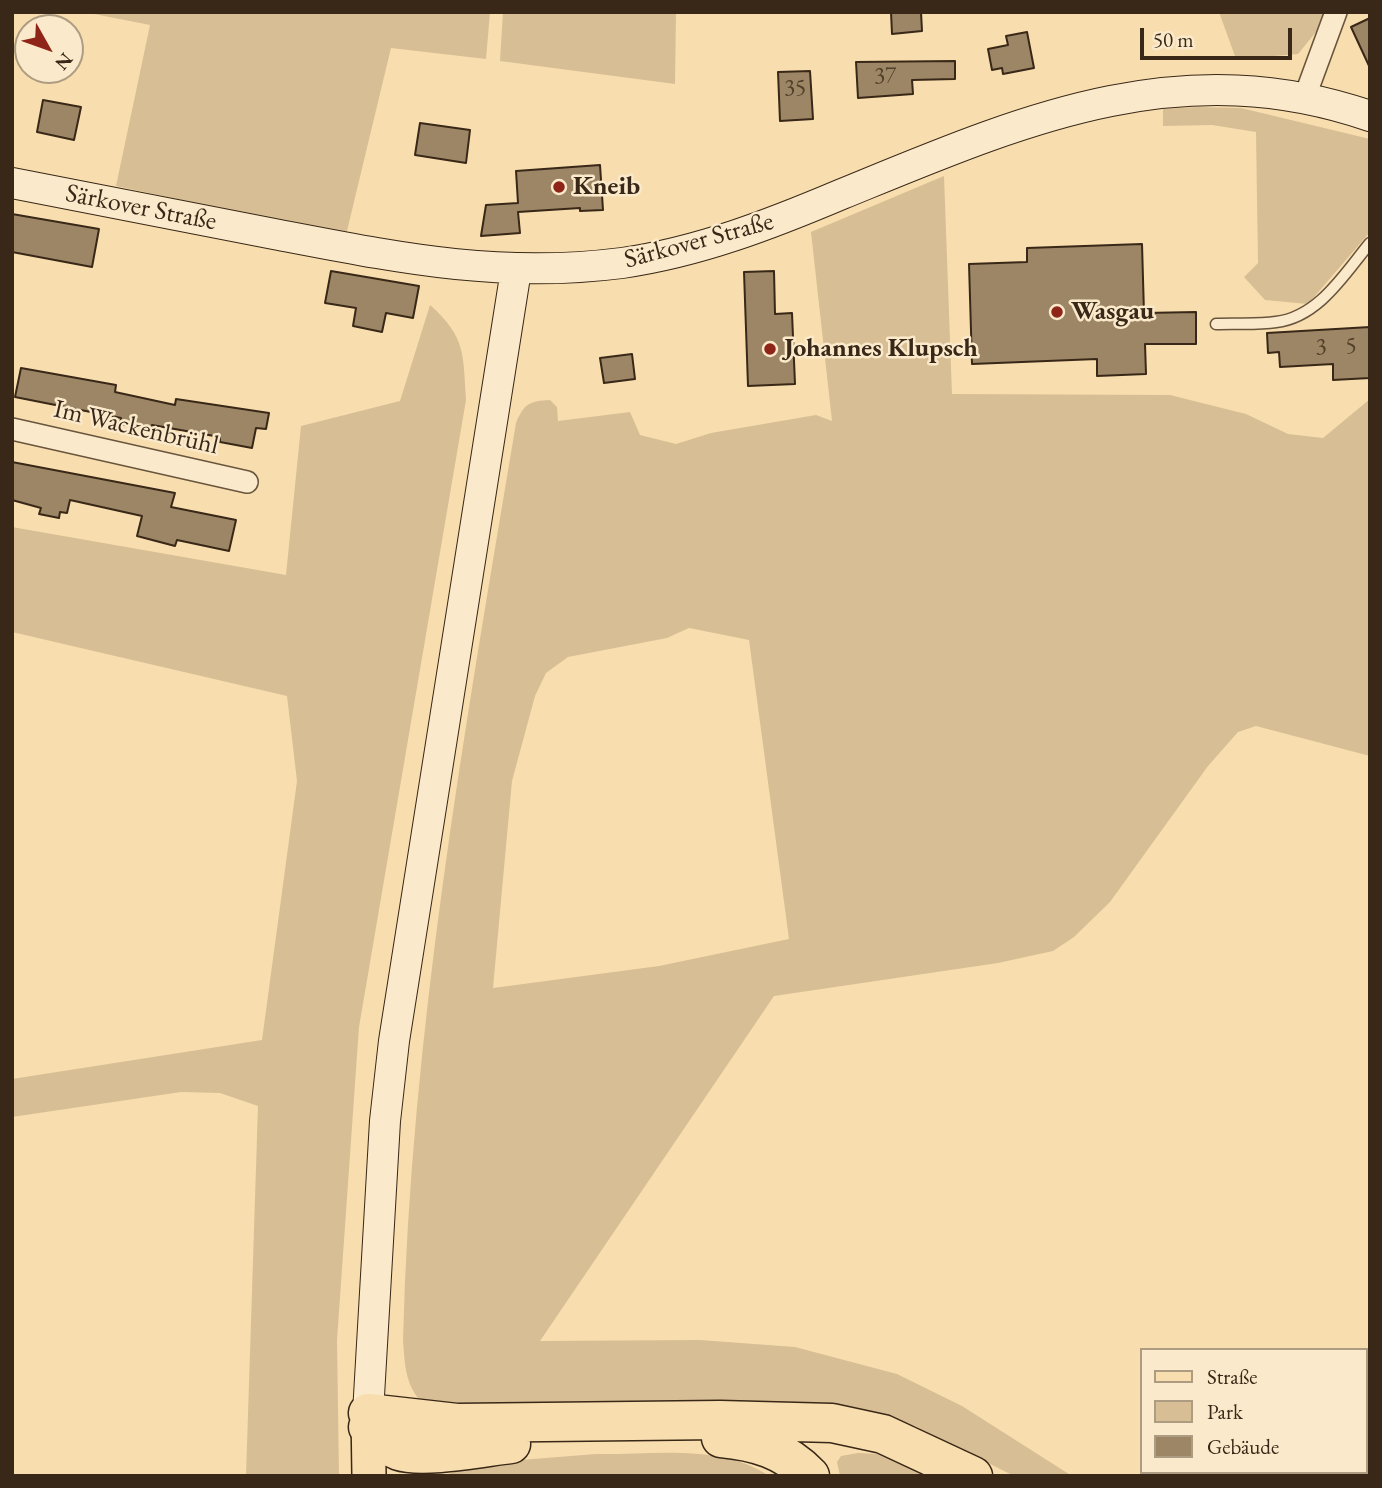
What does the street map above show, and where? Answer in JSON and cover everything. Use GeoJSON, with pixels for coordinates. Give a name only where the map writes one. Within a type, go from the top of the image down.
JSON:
{"type":"FeatureCollection","features":[{"type":"Feature","properties":{"kind":"highway"},"geometry":{"type":"LineString","coordinates":[[368,1420],[380,1440],[400,1452],[444,1452],[573,1439],[717,1437],[761,1444],[794,1461],[810,1476]]}},
{"type":"Feature","properties":{"kind":"highway"},"geometry":{"type":"LineString","coordinates":[[368,1420],[457,1423],[720,1420],[832,1423],[883,1434],[973,1476]]}},
{"type":"Feature","properties":{"kind":"highway"},"geometry":{"type":"LineString","coordinates":[[409,1476],[444,1452]]}},
{"type":"Feature","properties":{"kind":"main road","name":"Särkover Straße"},"geometry":{"type":"LineString","coordinates":[[12,183],[440,265],[516,270],[624,262],[708,244],[761,228],[977,139],[1044,116],[1125,97],[1184,89],[1250,92],[1304,99],[1370,116]]}},
{"type":"Feature","properties":{"kind":"main road"},"geometry":{"type":"LineString","coordinates":[[369,1476],[368,1420],[385,1121],[394,1041],[502,338],[516,270]]}},
{"type":"Feature","properties":{"kind":"street"},"geometry":{"type":"LineString","coordinates":[[1304,99],[1336,12]]}},
{"type":"Feature","properties":{"kind":"street","name":"Im Wackenbrühl"},"geometry":{"type":"LineString","coordinates":[[12,429],[247,482]]}},
{"type":"Feature","properties":{"kind":"lane"},"geometry":{"type":"LineString","coordinates":[[1216,324],[1278,322],[1303,314],[1321,301],[1370,243]]}},
{"type":"Feature","properties":{"kind":"green space"},"geometry":{"type":"Polygon","coordinates":[[[84,12],[490,12],[486,59],[391,48],[346,235],[116,186],[150,25],[84,12]]]}},
{"type":"Feature","properties":{"kind":"green space"},"geometry":{"type":"Polygon","coordinates":[[[503,12],[676,12],[675,84],[500,61],[503,12]]]}},
{"type":"Feature","properties":{"kind":"green space"},"geometry":{"type":"Polygon","coordinates":[[[1219,12],[1326,12],[1320,27],[1298,54],[1236,59],[1219,12]]]}},
{"type":"Feature","properties":{"kind":"green space"},"geometry":{"type":"Polygon","coordinates":[[[1241,108],[1370,139],[1370,232],[1308,304],[1265,300],[1244,277],[1258,263],[1256,132],[1212,125],[1163,126],[1163,109],[1241,108]]]}},
{"type":"Feature","properties":{"kind":"green space"},"geometry":{"type":"Polygon","coordinates":[[[944,176],[952,394],[1170,395],[1246,414],[1288,434],[1323,438],[1370,399],[1370,756],[1256,726],[1238,732],[1208,766],[1110,902],[1074,937],[1053,951],[998,963],[774,996],[540,1341],[700,1340],[795,1347],[897,1374],[962,1406],[1072,1476],[1014,1476],[915,1426],[859,1409],[807,1405],[541,1407],[422,1403],[412,1389],[407,1374],[403,1341],[408,1225],[429,995],[460,766],[516,423],[528,405],[550,400],[557,407],[558,421],[630,412],[640,435],[676,444],[711,433],[816,415],[832,421],[811,232],[944,176]],[[689,628],[667,638],[568,657],[546,673],[535,696],[512,781],[493,988],[659,966],[789,939],[749,640],[689,628]]]}},
{"type":"Feature","properties":{"kind":"green space"},"geometry":{"type":"Polygon","coordinates":[[[430,305],[450,327],[460,347],[466,400],[359,1027],[337,1340],[339,1476],[246,1476],[258,1106],[220,1093],[181,1092],[12,1117],[12,1079],[262,1040],[297,781],[287,696],[12,632],[12,527],[286,575],[301,426],[400,401],[430,305]]]}},
{"type":"Feature","properties":{"kind":"green space"},"geometry":{"type":"Polygon","coordinates":[[[858,1453],[880,1454],[933,1476],[840,1476],[837,1462],[841,1456],[858,1453]]]}},
{"type":"Feature","properties":{"kind":"green space"},"geometry":{"type":"Polygon","coordinates":[[[596,1454],[708,1455],[730,1459],[769,1476],[442,1476],[483,1463],[596,1454]]]}},
{"type":"Feature","properties":{"kind":"building"},"geometry":{"type":"Polygon","coordinates":[[[891,12],[921,12],[922,31],[892,34],[891,12]]]}},
{"type":"Feature","properties":{"kind":"building"},"geometry":{"type":"Polygon","coordinates":[[[1370,18],[1370,68],[1351,27],[1370,18]]]}},
{"type":"Feature","properties":{"kind":"building"},"geometry":{"type":"Polygon","coordinates":[[[1027,32],[1034,68],[1003,74],[1002,68],[992,70],[988,49],[1008,45],[1006,36],[1027,32]]]}},
{"type":"Feature","properties":{"kind":"building"},"geometry":{"type":"Polygon","coordinates":[[[955,61],[955,79],[912,80],[913,94],[858,98],[856,62],[955,61]]]}},
{"type":"Feature","properties":{"kind":"building"},"geometry":{"type":"Polygon","coordinates":[[[810,71],[813,119],[780,121],[778,72],[810,71]]]}},
{"type":"Feature","properties":{"kind":"building"},"geometry":{"type":"Polygon","coordinates":[[[43,100],[81,107],[74,140],[37,132],[43,100]]]}},
{"type":"Feature","properties":{"kind":"building"},"geometry":{"type":"Polygon","coordinates":[[[420,123],[470,130],[466,163],[415,155],[420,123]]]}},
{"type":"Feature","properties":{"kind":"building","name":"Kneib"},"geometry":{"type":"Polygon","coordinates":[[[600,165],[603,210],[580,211],[580,208],[518,212],[520,233],[481,236],[486,205],[518,203],[516,171],[600,165]]]}},
{"type":"Feature","properties":{"kind":"building"},"geometry":{"type":"Polygon","coordinates":[[[12,214],[99,229],[92,267],[12,252],[12,214]]]}},
{"type":"Feature","properties":{"kind":"building","name":"Wasgau"},"geometry":{"type":"Polygon","coordinates":[[[1142,244],[1144,313],[1196,312],[1196,344],[1145,344],[1146,374],[1097,376],[1097,359],[972,364],[969,264],[1027,262],[1027,248],[1142,244]]]}},
{"type":"Feature","properties":{"kind":"building"},"geometry":{"type":"Polygon","coordinates":[[[331,271],[419,286],[413,318],[386,313],[382,332],[353,326],[356,308],[325,303],[331,271]]]}},
{"type":"Feature","properties":{"kind":"building","name":"Johannes Klupsch"},"geometry":{"type":"Polygon","coordinates":[[[774,271],[775,314],[792,313],[795,384],[748,386],[744,272],[774,271]]]}},
{"type":"Feature","properties":{"kind":"building"},"geometry":{"type":"Polygon","coordinates":[[[1370,327],[1370,378],[1333,380],[1333,364],[1280,367],[1279,352],[1268,353],[1267,333],[1370,327]]]}},
{"type":"Feature","properties":{"kind":"building"},"geometry":{"type":"Polygon","coordinates":[[[632,354],[635,379],[604,383],[600,358],[632,354]]]}},
{"type":"Feature","properties":{"kind":"building"},"geometry":{"type":"Polygon","coordinates":[[[21,368],[116,385],[115,392],[175,405],[176,399],[269,413],[266,429],[256,428],[252,448],[220,442],[220,437],[152,425],[151,430],[120,424],[121,418],[15,397],[21,368]]]}},
{"type":"Feature","properties":{"kind":"building"},"geometry":{"type":"Polygon","coordinates":[[[12,462],[175,493],[171,507],[236,520],[229,551],[177,540],[175,546],[137,536],[142,516],[70,500],[67,513],[60,512],[59,518],[39,514],[41,508],[12,500],[12,462]]]}},
{"type":"Feature","properties":{"kind":"place","name":"Kneib"},"geometry":{"type":"Point","coordinates":[559,187]}},
{"type":"Feature","properties":{"kind":"place","name":"Wasgau"},"geometry":{"type":"Point","coordinates":[1057,312]}},
{"type":"Feature","properties":{"kind":"place","name":"Johannes Klupsch"},"geometry":{"type":"Point","coordinates":[770,349]}}]}
